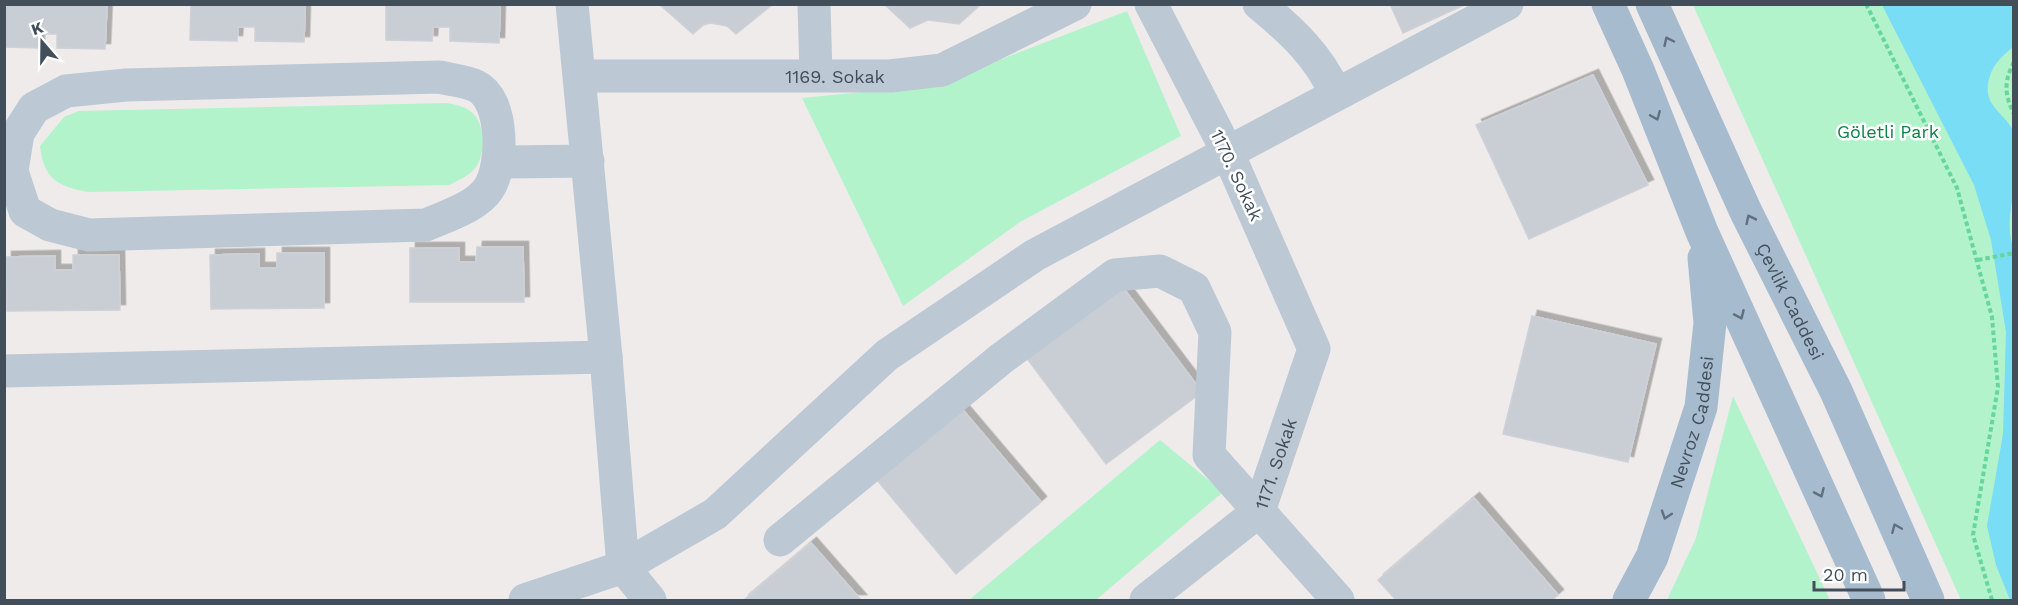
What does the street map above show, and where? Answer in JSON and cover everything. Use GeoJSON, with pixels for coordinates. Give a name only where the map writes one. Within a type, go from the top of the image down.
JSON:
{"type":"FeatureCollection","features":[{"type":"Feature","properties":{"kind":"main road"},"geometry":{"type":"LineString","coordinates":[[1608,4],[1638,70],[1702,232],[1869,600]]}},
{"type":"Feature","properties":{"kind":"main road","name":"Çevlik Caddesi"},"geometry":{"type":"LineString","coordinates":[[1652,4],[1746,212],[1836,391],[1928,600]]}},
{"type":"Feature","properties":{"kind":"main road","name":"Nevroz Caddesi"},"geometry":{"type":"LineString","coordinates":[[1629,600],[1652,557],[1701,407],[1710,323],[1702,232]]}},
{"type":"Feature","properties":{"kind":"street"},"geometry":{"type":"LineString","coordinates":[[572,4],[606,357],[623,567],[650,600]]}},
{"type":"Feature","properties":{"kind":"street"},"geometry":{"type":"LineString","coordinates":[[814,4],[816,75]]}},
{"type":"Feature","properties":{"kind":"street","name":"1169. Sokak"},"geometry":{"type":"LineString","coordinates":[[580,75],[890,76],[942,70],[1075,4]]}},
{"type":"Feature","properties":{"kind":"street","name":"1170. Sokak"},"geometry":{"type":"LineString","coordinates":[[1151,4],[1227,151],[1314,349]]}},
{"type":"Feature","properties":{"kind":"street"},"geometry":{"type":"LineString","coordinates":[[1259,4],[1298,36],[1325,70],[1336,94]]}},
{"type":"Feature","properties":{"kind":"street"},"geometry":{"type":"LineString","coordinates":[[525,600],[623,567],[715,514],[887,355],[1035,255],[1507,4]]}},
{"type":"Feature","properties":{"kind":"street"},"geometry":{"type":"LineString","coordinates":[[440,77],[477,86],[493,102],[499,162],[489,188],[475,201],[426,225],[89,235],[50,225],[25,211],[12,171],[18,134],[34,108],[66,91],[126,85],[440,77]]}},
{"type":"Feature","properties":{"kind":"street"},"geometry":{"type":"LineString","coordinates":[[499,162],[588,161]]}},
{"type":"Feature","properties":{"kind":"street"},"geometry":{"type":"LineString","coordinates":[[780,540],[1002,358],[1115,275],[1160,272],[1194,288],[1215,332],[1209,455],[1338,600]]}},
{"type":"Feature","properties":{"kind":"street","name":"1171. Sokak"},"geometry":{"type":"LineString","coordinates":[[1146,600],[1260,511],[1314,349]]}},
{"type":"Feature","properties":{"kind":"street"},"geometry":{"type":"LineString","coordinates":[[4,371],[606,357]]}},
{"type":"Feature","properties":{"kind":"path"},"geometry":{"type":"LineString","coordinates":[[1866,4],[1957,188],[1992,317],[1998,387],[1973,535],[1992,600]]}},
{"type":"Feature","properties":{"kind":"path"},"geometry":{"type":"LineString","coordinates":[[2013,62],[2006,78],[2006,97],[2013,114]]}},
{"type":"Feature","properties":{"kind":"path"},"geometry":{"type":"LineString","coordinates":[[1978,260],[2013,253]]}},
{"type":"Feature","properties":{"kind":"green space","name":"Göletli Park"},"geometry":{"type":"Polygon","coordinates":[[[1693,5],[2013,5],[2013,600],[1961,600],[1693,5]]]}},
{"type":"Feature","properties":{"kind":"green space"},"geometry":{"type":"Polygon","coordinates":[[[1127,11],[1181,136],[1020,222],[903,306],[802,98],[934,85],[1127,11]]]}},
{"type":"Feature","properties":{"kind":"green space"},"geometry":{"type":"Polygon","coordinates":[[[447,103],[463,107],[476,117],[481,128],[483,142],[481,156],[476,167],[449,185],[88,192],[60,184],[54,179],[45,166],[40,146],[64,117],[79,111],[447,103]]]}},
{"type":"Feature","properties":{"kind":"green space"},"geometry":{"type":"Polygon","coordinates":[[[1733,396],[1830,600],[1667,600],[1696,538],[1733,396]]]}},
{"type":"Feature","properties":{"kind":"green space"},"geometry":{"type":"Polygon","coordinates":[[[1160,440],[1223,492],[1096,600],[969,600],[1160,440]]]}},
{"type":"Feature","properties":{"kind":"water"},"geometry":{"type":"Polygon","coordinates":[[[1882,5],[2013,5],[2013,47],[1994,67],[1989,78],[1988,93],[1994,107],[2009,123],[2014,136],[2015,168],[2010,227],[2014,251],[2013,600],[2010,600],[1996,565],[1987,526],[2003,434],[2006,332],[1991,240],[1974,185],[1882,5]]]}},
{"type":"Feature","properties":{"kind":"building"},"geometry":{"type":"Polygon","coordinates":[[[4,4],[107,4],[105,49],[57,48],[57,34],[39,34],[39,48],[4,47],[4,4]]]}},
{"type":"Feature","properties":{"kind":"building"},"geometry":{"type":"Polygon","coordinates":[[[191,4],[305,4],[304,42],[255,41],[255,27],[238,27],[237,41],[190,40],[191,4]]]}},
{"type":"Feature","properties":{"kind":"building"},"geometry":{"type":"Polygon","coordinates":[[[386,4],[500,4],[499,43],[450,41],[450,27],[433,27],[432,41],[386,40],[386,4]]]}},
{"type":"Feature","properties":{"kind":"building"},"geometry":{"type":"Polygon","coordinates":[[[659,4],[773,4],[736,34],[727,26],[711,23],[703,25],[693,34],[659,4]]]}},
{"type":"Feature","properties":{"kind":"building"},"geometry":{"type":"Polygon","coordinates":[[[884,4],[981,4],[959,24],[928,20],[910,28],[884,4]]]}},
{"type":"Feature","properties":{"kind":"building"},"geometry":{"type":"Polygon","coordinates":[[[1390,4],[1466,4],[1403,33],[1390,4]]]}},
{"type":"Feature","properties":{"kind":"building"},"geometry":{"type":"Polygon","coordinates":[[[1593,75],[1648,185],[1529,239],[1476,125],[1593,75]]]}},
{"type":"Feature","properties":{"kind":"building"},"geometry":{"type":"Polygon","coordinates":[[[477,247],[523,247],[524,302],[410,302],[410,248],[459,248],[459,262],[476,262],[477,247]]]}},
{"type":"Feature","properties":{"kind":"building"},"geometry":{"type":"Polygon","coordinates":[[[277,253],[324,253],[324,308],[211,309],[210,255],[259,254],[259,268],[277,268],[277,253]]]}},
{"type":"Feature","properties":{"kind":"building"},"geometry":{"type":"Polygon","coordinates":[[[73,255],[119,255],[120,310],[7,311],[6,257],[55,256],[55,270],[73,270],[73,255]]]}},
{"type":"Feature","properties":{"kind":"building"},"geometry":{"type":"Polygon","coordinates":[[[1121,285],[1202,392],[1106,464],[1025,356],[1121,285]]]}},
{"type":"Feature","properties":{"kind":"building"},"geometry":{"type":"Polygon","coordinates":[[[1532,316],[1656,344],[1628,462],[1503,434],[1532,316]]]}},
{"type":"Feature","properties":{"kind":"building"},"geometry":{"type":"Polygon","coordinates":[[[962,409],[1041,502],[956,574],[877,480],[962,409]]]}},
{"type":"Feature","properties":{"kind":"building"},"geometry":{"type":"Polygon","coordinates":[[[1474,498],[1558,595],[1552,600],[1396,600],[1378,580],[1474,498]]]}},
{"type":"Feature","properties":{"kind":"building"},"geometry":{"type":"Polygon","coordinates":[[[811,543],[861,600],[744,600],[811,543]]]}}]}
